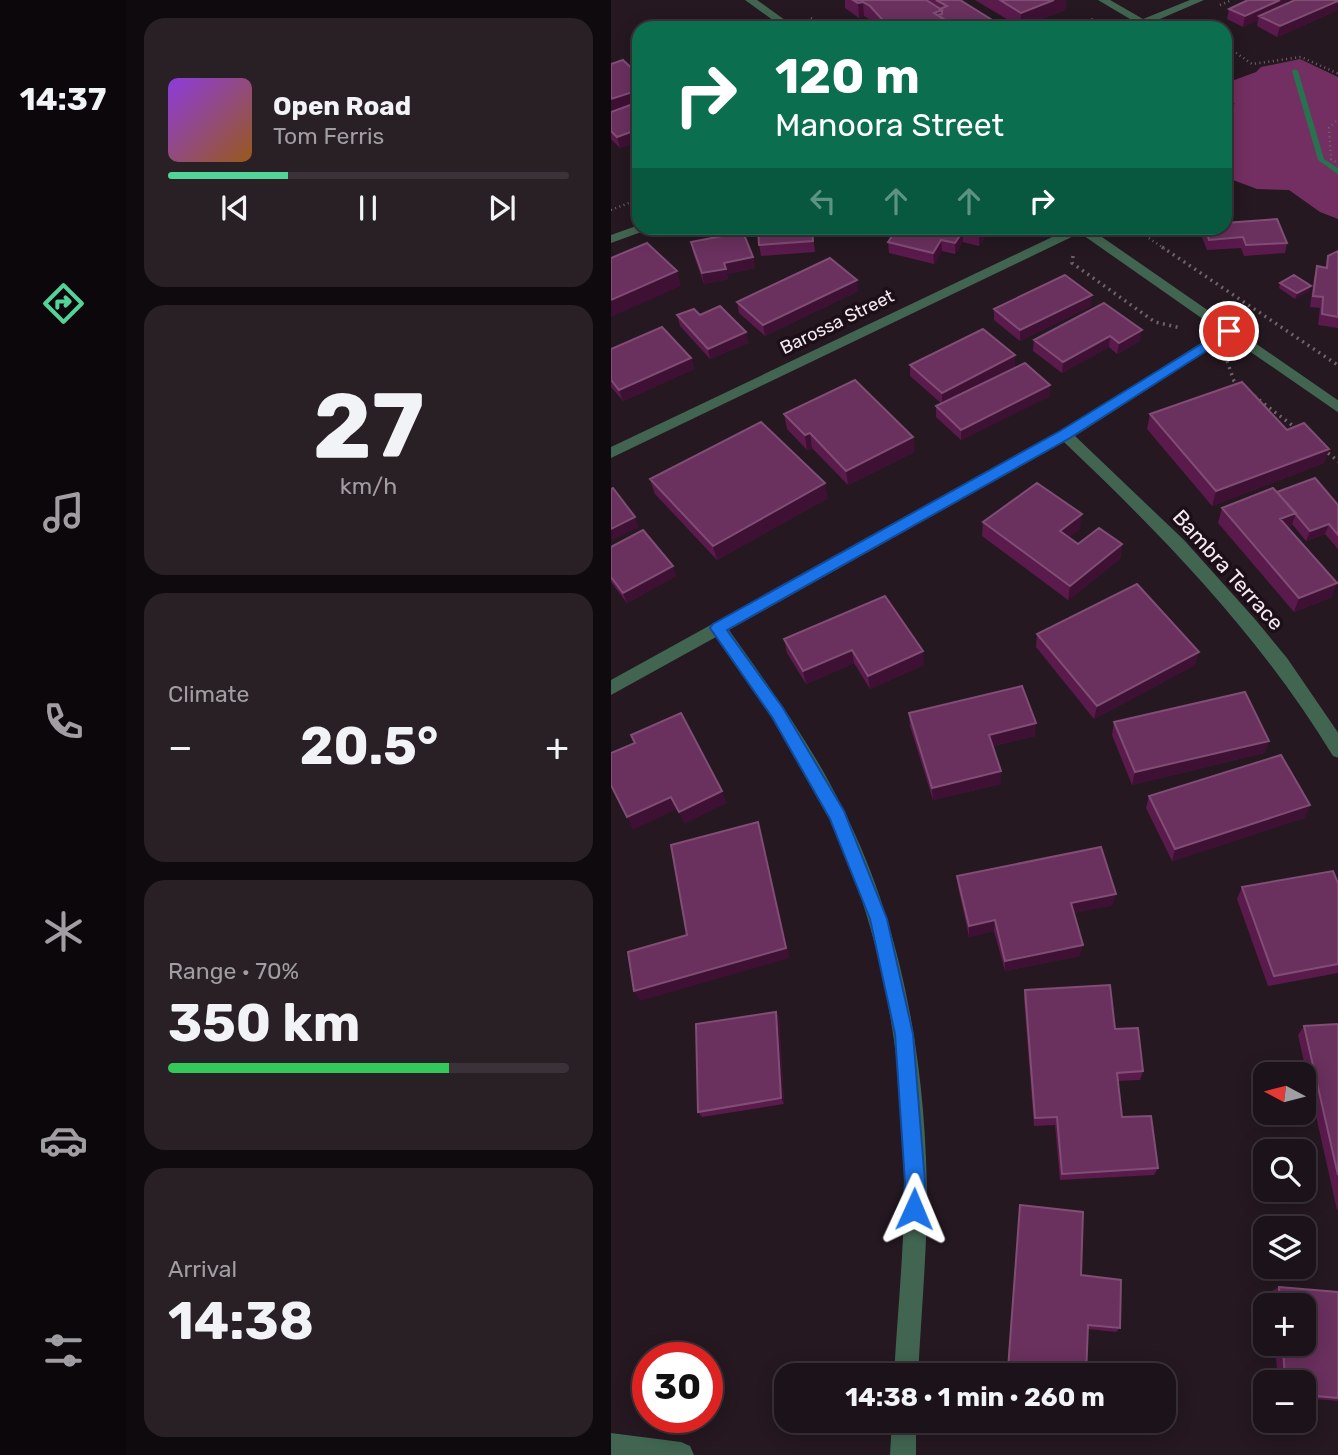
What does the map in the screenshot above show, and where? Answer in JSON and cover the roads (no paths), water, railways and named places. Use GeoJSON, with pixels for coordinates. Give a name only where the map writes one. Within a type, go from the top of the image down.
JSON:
{"type":"FeatureCollection","features":[{"type":"Feature","properties":{"kind":"street"},"geometry":{"type":"LineString","coordinates":[[750,0],[781,21]]}},
{"type":"Feature","properties":{"kind":"street"},"geometry":{"type":"LineString","coordinates":[[1103,0],[1140,21]]}},
{"type":"Feature","properties":{"kind":"street"},"geometry":{"type":"LineString","coordinates":[[1148,21],[1199,0]]}},
{"type":"Feature","properties":{"kind":"street"},"geometry":{"type":"LineString","coordinates":[[611,239],[632,231]]}},
{"type":"Feature","properties":{"kind":"street","name":"Barossa Street"},"geometry":{"type":"LineString","coordinates":[[611,453],[1061,235]]}},
{"type":"Feature","properties":{"kind":"street"},"geometry":{"type":"LineString","coordinates":[[1091,235],[1338,408]]}},
{"type":"Feature","properties":{"kind":"street"},"geometry":{"type":"LineString","coordinates":[[611,688],[1065,435],[1229,331]]}},
{"type":"Feature","properties":{"kind":"street","name":"Bambra Terrace"},"geometry":{"type":"LineString","coordinates":[[1065,435],[1161,524],[1262,637],[1318,715],[1338,751]]}},
{"type":"Feature","properties":{"kind":"street"},"geometry":{"type":"LineString","coordinates":[[718,628],[778,712],[838,816],[878,919],[904,1034],[915,1182],[907,1363]]}},
{"type":"Feature","properties":{"kind":"street"},"geometry":{"type":"LineString","coordinates":[[903,1455],[904,1433]]}},
{"type":"Feature","properties":{"kind":"street"},"geometry":{"type":"LineString","coordinates":[[611,1446],[681,1455]]}},
{"type":"Feature","properties":{"kind":"waterway"},"geometry":{"type":"LineString","coordinates":[[1295,71],[1321,160],[1339,173]]}}]}
